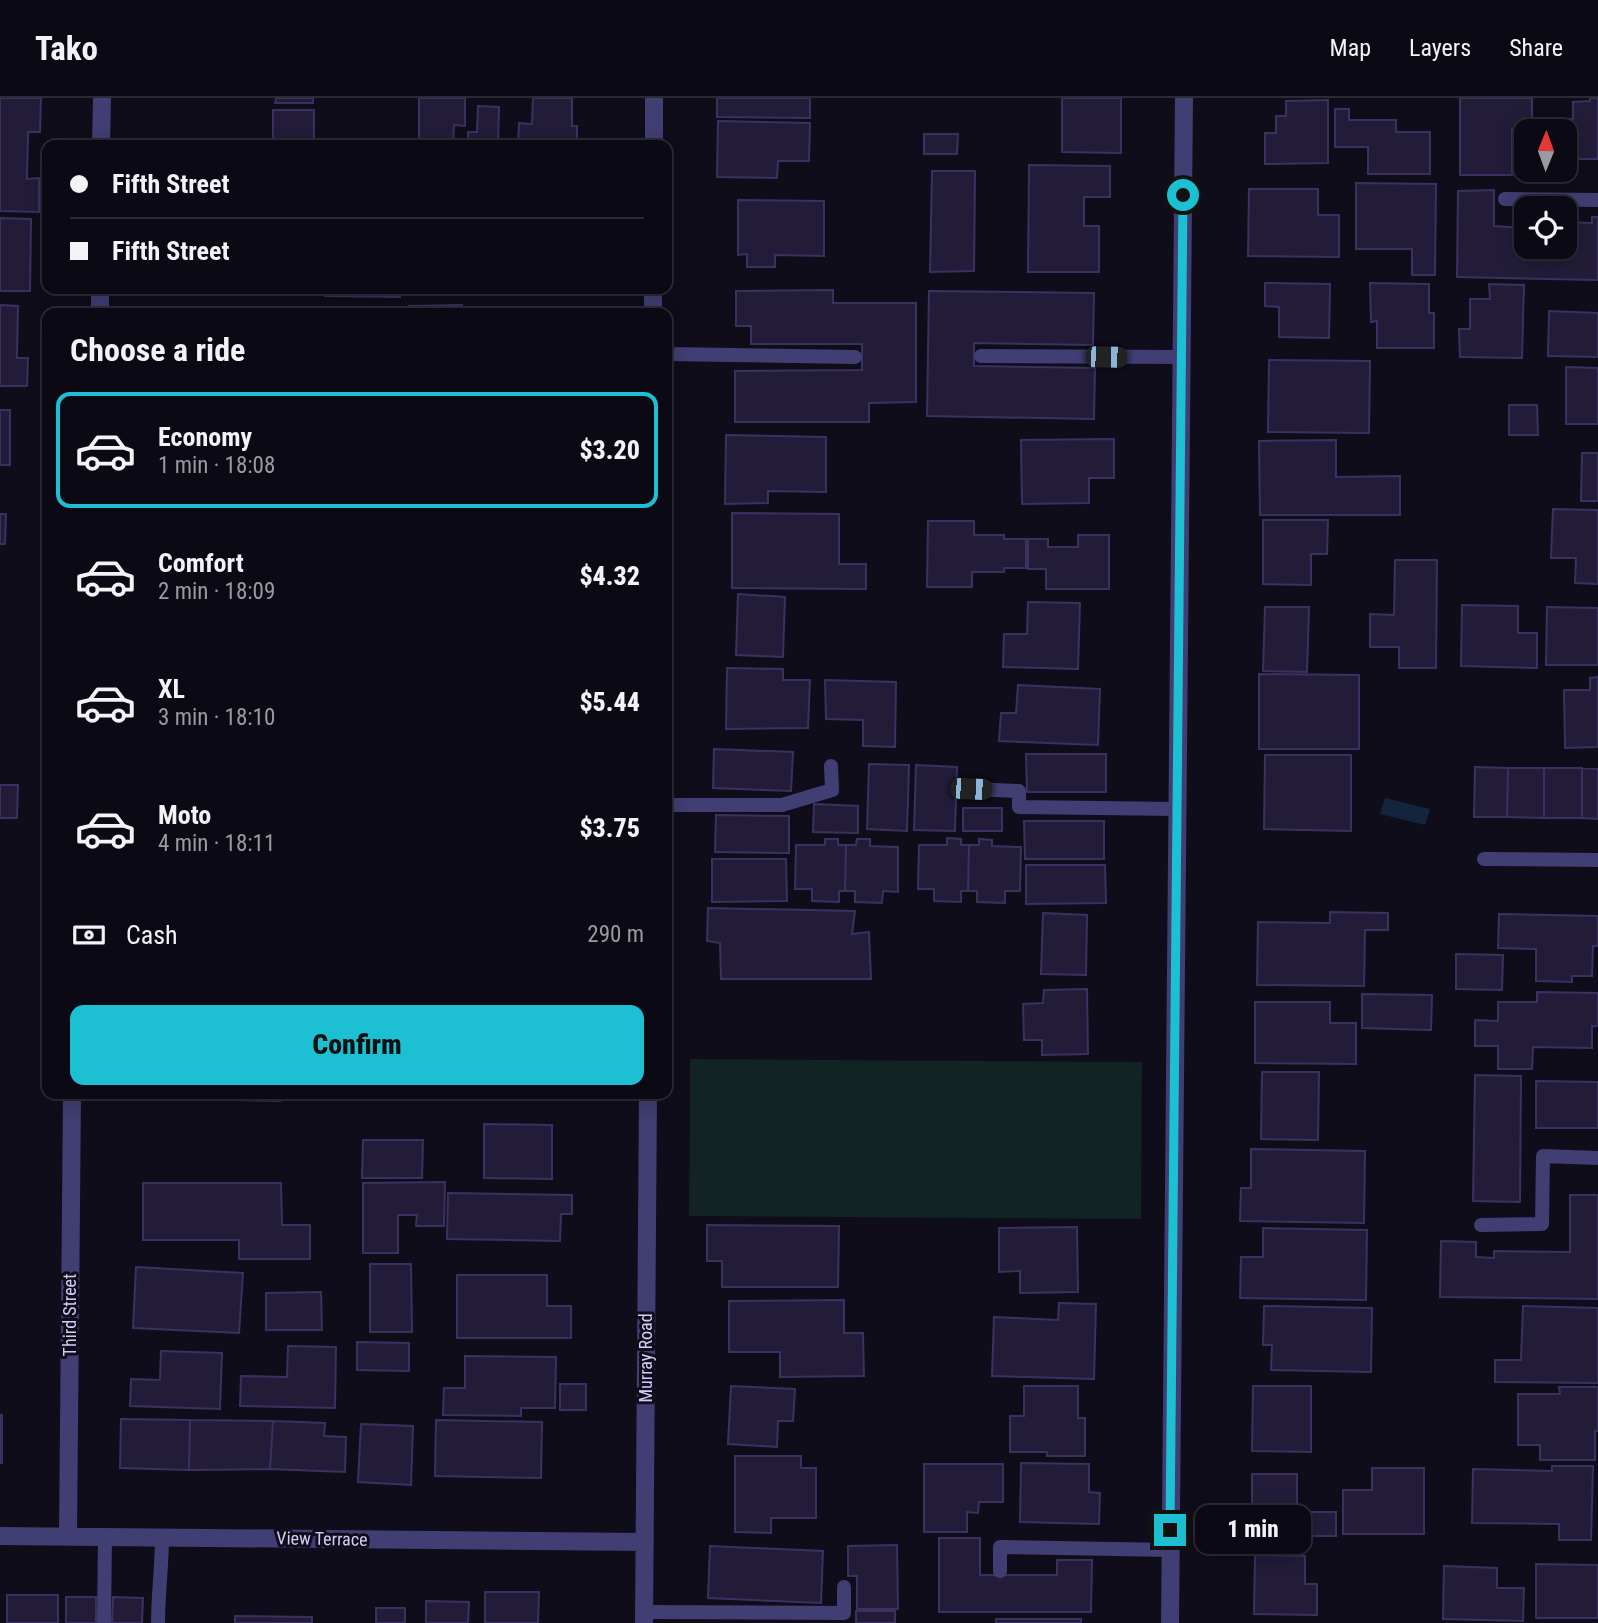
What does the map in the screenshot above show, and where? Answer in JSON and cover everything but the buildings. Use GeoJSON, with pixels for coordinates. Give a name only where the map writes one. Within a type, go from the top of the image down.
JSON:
{"type":"FeatureCollection","features":[{"type":"Feature","properties":{"kind":"street"},"geometry":{"type":"LineString","coordinates":[[101,140],[102,98]]}},
{"type":"Feature","properties":{"kind":"street"},"geometry":{"type":"LineString","coordinates":[[654,98],[654,140]]}},
{"type":"Feature","properties":{"kind":"street"},"geometry":{"type":"LineString","coordinates":[[1170,1623],[1184,98]]}},
{"type":"Feature","properties":{"kind":"street","name":"Third Street"},"geometry":{"type":"LineString","coordinates":[[68,1536],[72,1099]]}},
{"type":"Feature","properties":{"kind":"street","name":"Murray Road"},"geometry":{"type":"LineString","coordinates":[[644,1617],[648,1099]]}},
{"type":"Feature","properties":{"kind":"street","name":"View Terrace"},"geometry":{"type":"LineString","coordinates":[[0,1536],[645,1542]]}},
{"type":"Feature","properties":{"kind":"lane"},"geometry":{"type":"LineString","coordinates":[[1505,198],[1598,200]]}},
{"type":"Feature","properties":{"kind":"lane"},"geometry":{"type":"LineString","coordinates":[[672,354],[855,357]]}},
{"type":"Feature","properties":{"kind":"lane"},"geometry":{"type":"LineString","coordinates":[[981,356],[1181,357]]}},
{"type":"Feature","properties":{"kind":"lane"},"geometry":{"type":"LineString","coordinates":[[672,804],[782,805],[832,790],[831,766]]}},
{"type":"Feature","properties":{"kind":"lane"},"geometry":{"type":"LineString","coordinates":[[971,789],[1019,791],[1019,807],[1177,809]]}},
{"type":"Feature","properties":{"kind":"lane"},"geometry":{"type":"LineString","coordinates":[[1484,859],[1598,860]]}},
{"type":"Feature","properties":{"kind":"lane"},"geometry":{"type":"LineString","coordinates":[[1481,1225],[1542,1224],[1543,1156],[1598,1158]]}},
{"type":"Feature","properties":{"kind":"lane"},"geometry":{"type":"LineString","coordinates":[[104,1623],[105,1536]]}},
{"type":"Feature","properties":{"kind":"lane"},"geometry":{"type":"LineString","coordinates":[[158,1623],[162,1537]]}},
{"type":"Feature","properties":{"kind":"lane"},"geometry":{"type":"LineString","coordinates":[[1000,1571],[1000,1547],[1171,1550]]}},
{"type":"Feature","properties":{"kind":"lane"},"geometry":{"type":"LineString","coordinates":[[644,1617],[844,1618],[844,1587]]}},
{"type":"Feature","properties":{"kind":"shaded area"},"geometry":{"type":"Polygon","coordinates":[[[690,1059],[1142,1062],[1141,1219],[689,1216],[690,1059]]]}},
{"type":"Feature","properties":{"kind":"water"},"geometry":{"type":"Polygon","coordinates":[[[1385,798],[1430,809],[1425,825],[1380,814],[1385,798]]]}},
{"type":"Feature","properties":{"kind":"route"},"geometry":{"type":"LineString","coordinates":[[1170,1530],[1183,195]]}}]}
